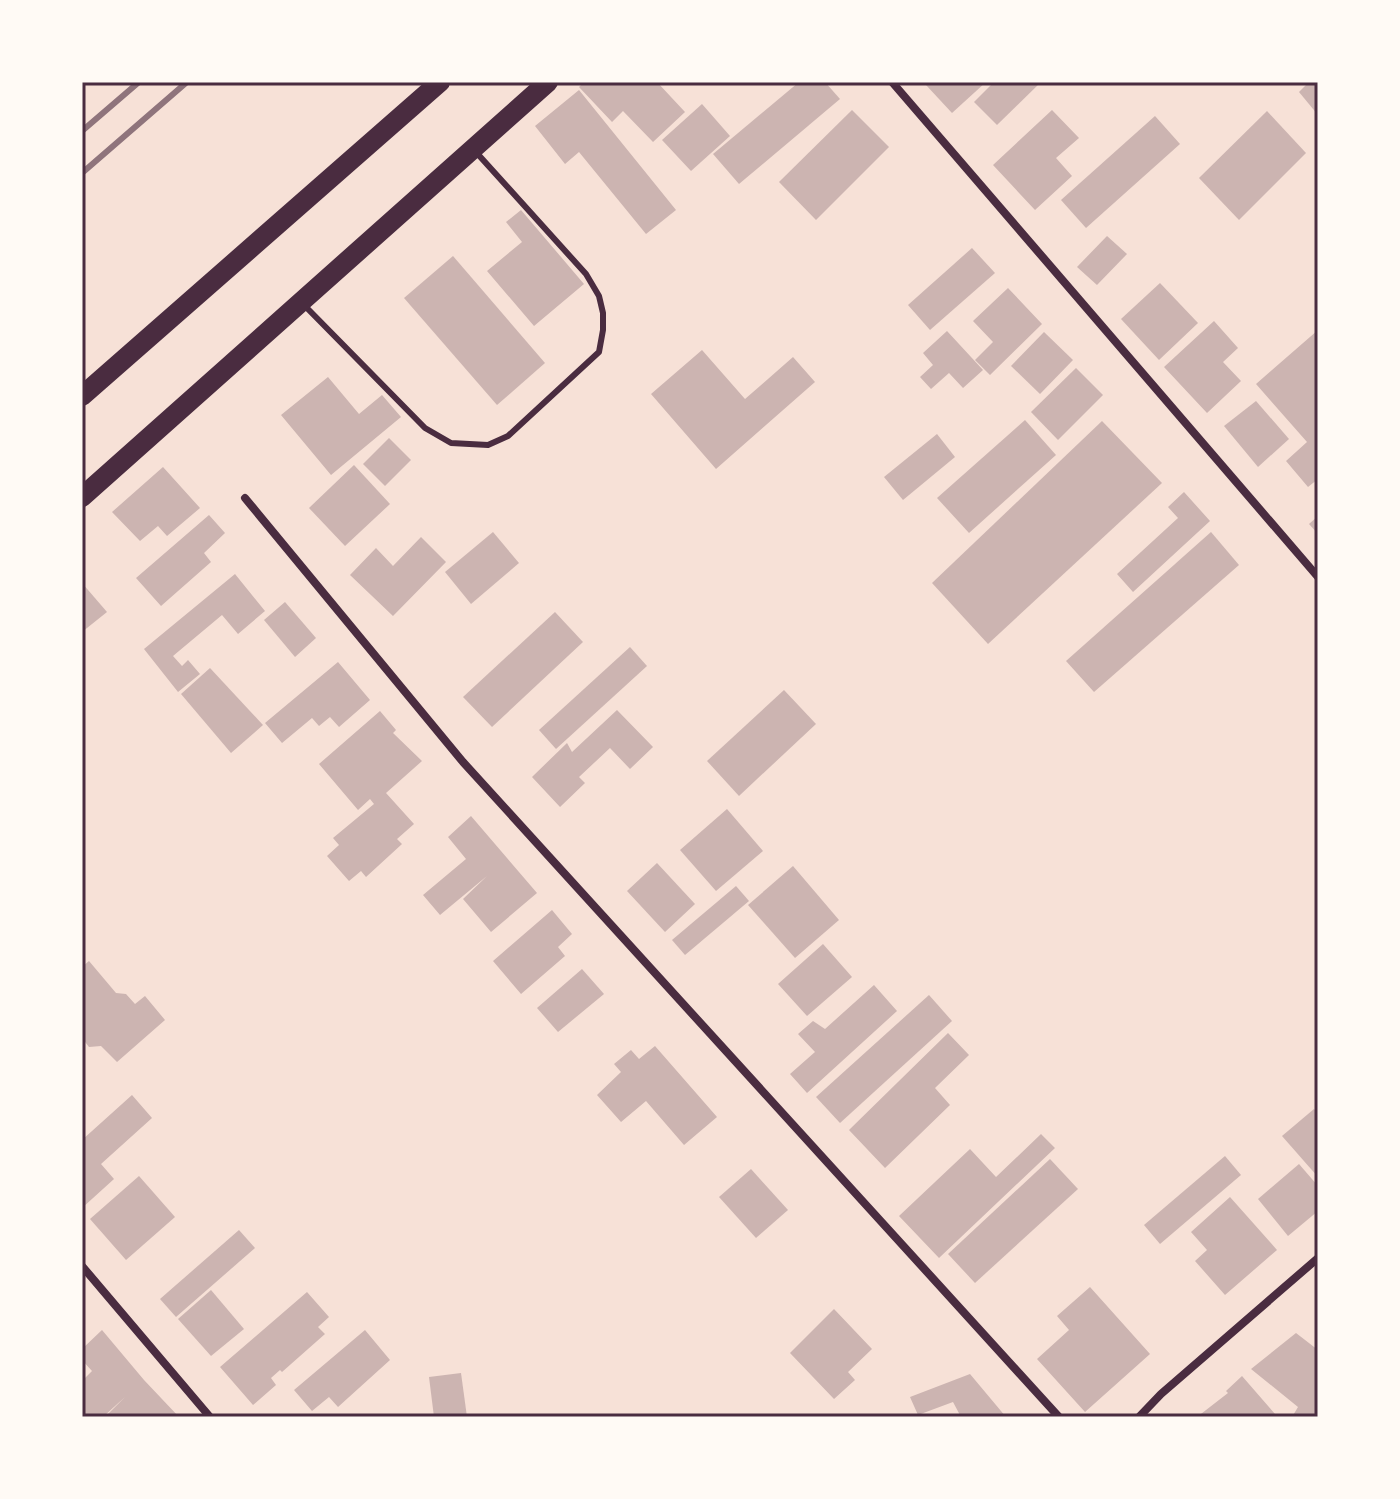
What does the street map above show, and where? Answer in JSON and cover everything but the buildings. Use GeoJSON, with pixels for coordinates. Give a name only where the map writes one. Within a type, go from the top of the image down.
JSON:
{"type":"FeatureCollection","features":[{"type":"Feature","properties":{"kind":"main road"},"geometry":{"type":"LineString","coordinates":[[82,396],[440,82]]}},
{"type":"Feature","properties":{"kind":"main road"},"geometry":{"type":"LineString","coordinates":[[82,497],[548,82]]}},
{"type":"Feature","properties":{"kind":"street"},"geometry":{"type":"LineString","coordinates":[[892,82],[1318,577]]}},
{"type":"Feature","properties":{"kind":"street"},"geometry":{"type":"LineString","coordinates":[[245,498],[463,762],[1059,1417]]}},
{"type":"Feature","properties":{"kind":"street"},"geometry":{"type":"LineString","coordinates":[[1139,1417],[1161,1394],[1318,1258]]}},
{"type":"Feature","properties":{"kind":"street"},"geometry":{"type":"LineString","coordinates":[[82,1266],[210,1417]]}},
{"type":"Feature","properties":{"kind":"lane"},"geometry":{"type":"LineString","coordinates":[[302,303],[425,428],[451,443],[470,445],[488,445],[508,436],[599,352],[603,313],[599,296],[586,274],[473,149]]}},
{"type":"Feature","properties":{"kind":"railway"},"geometry":{"type":"LineString","coordinates":[[82,131],[139,82]]}},
{"type":"Feature","properties":{"kind":"railway"},"geometry":{"type":"LineString","coordinates":[[82,173],[187,82]]}}]}
